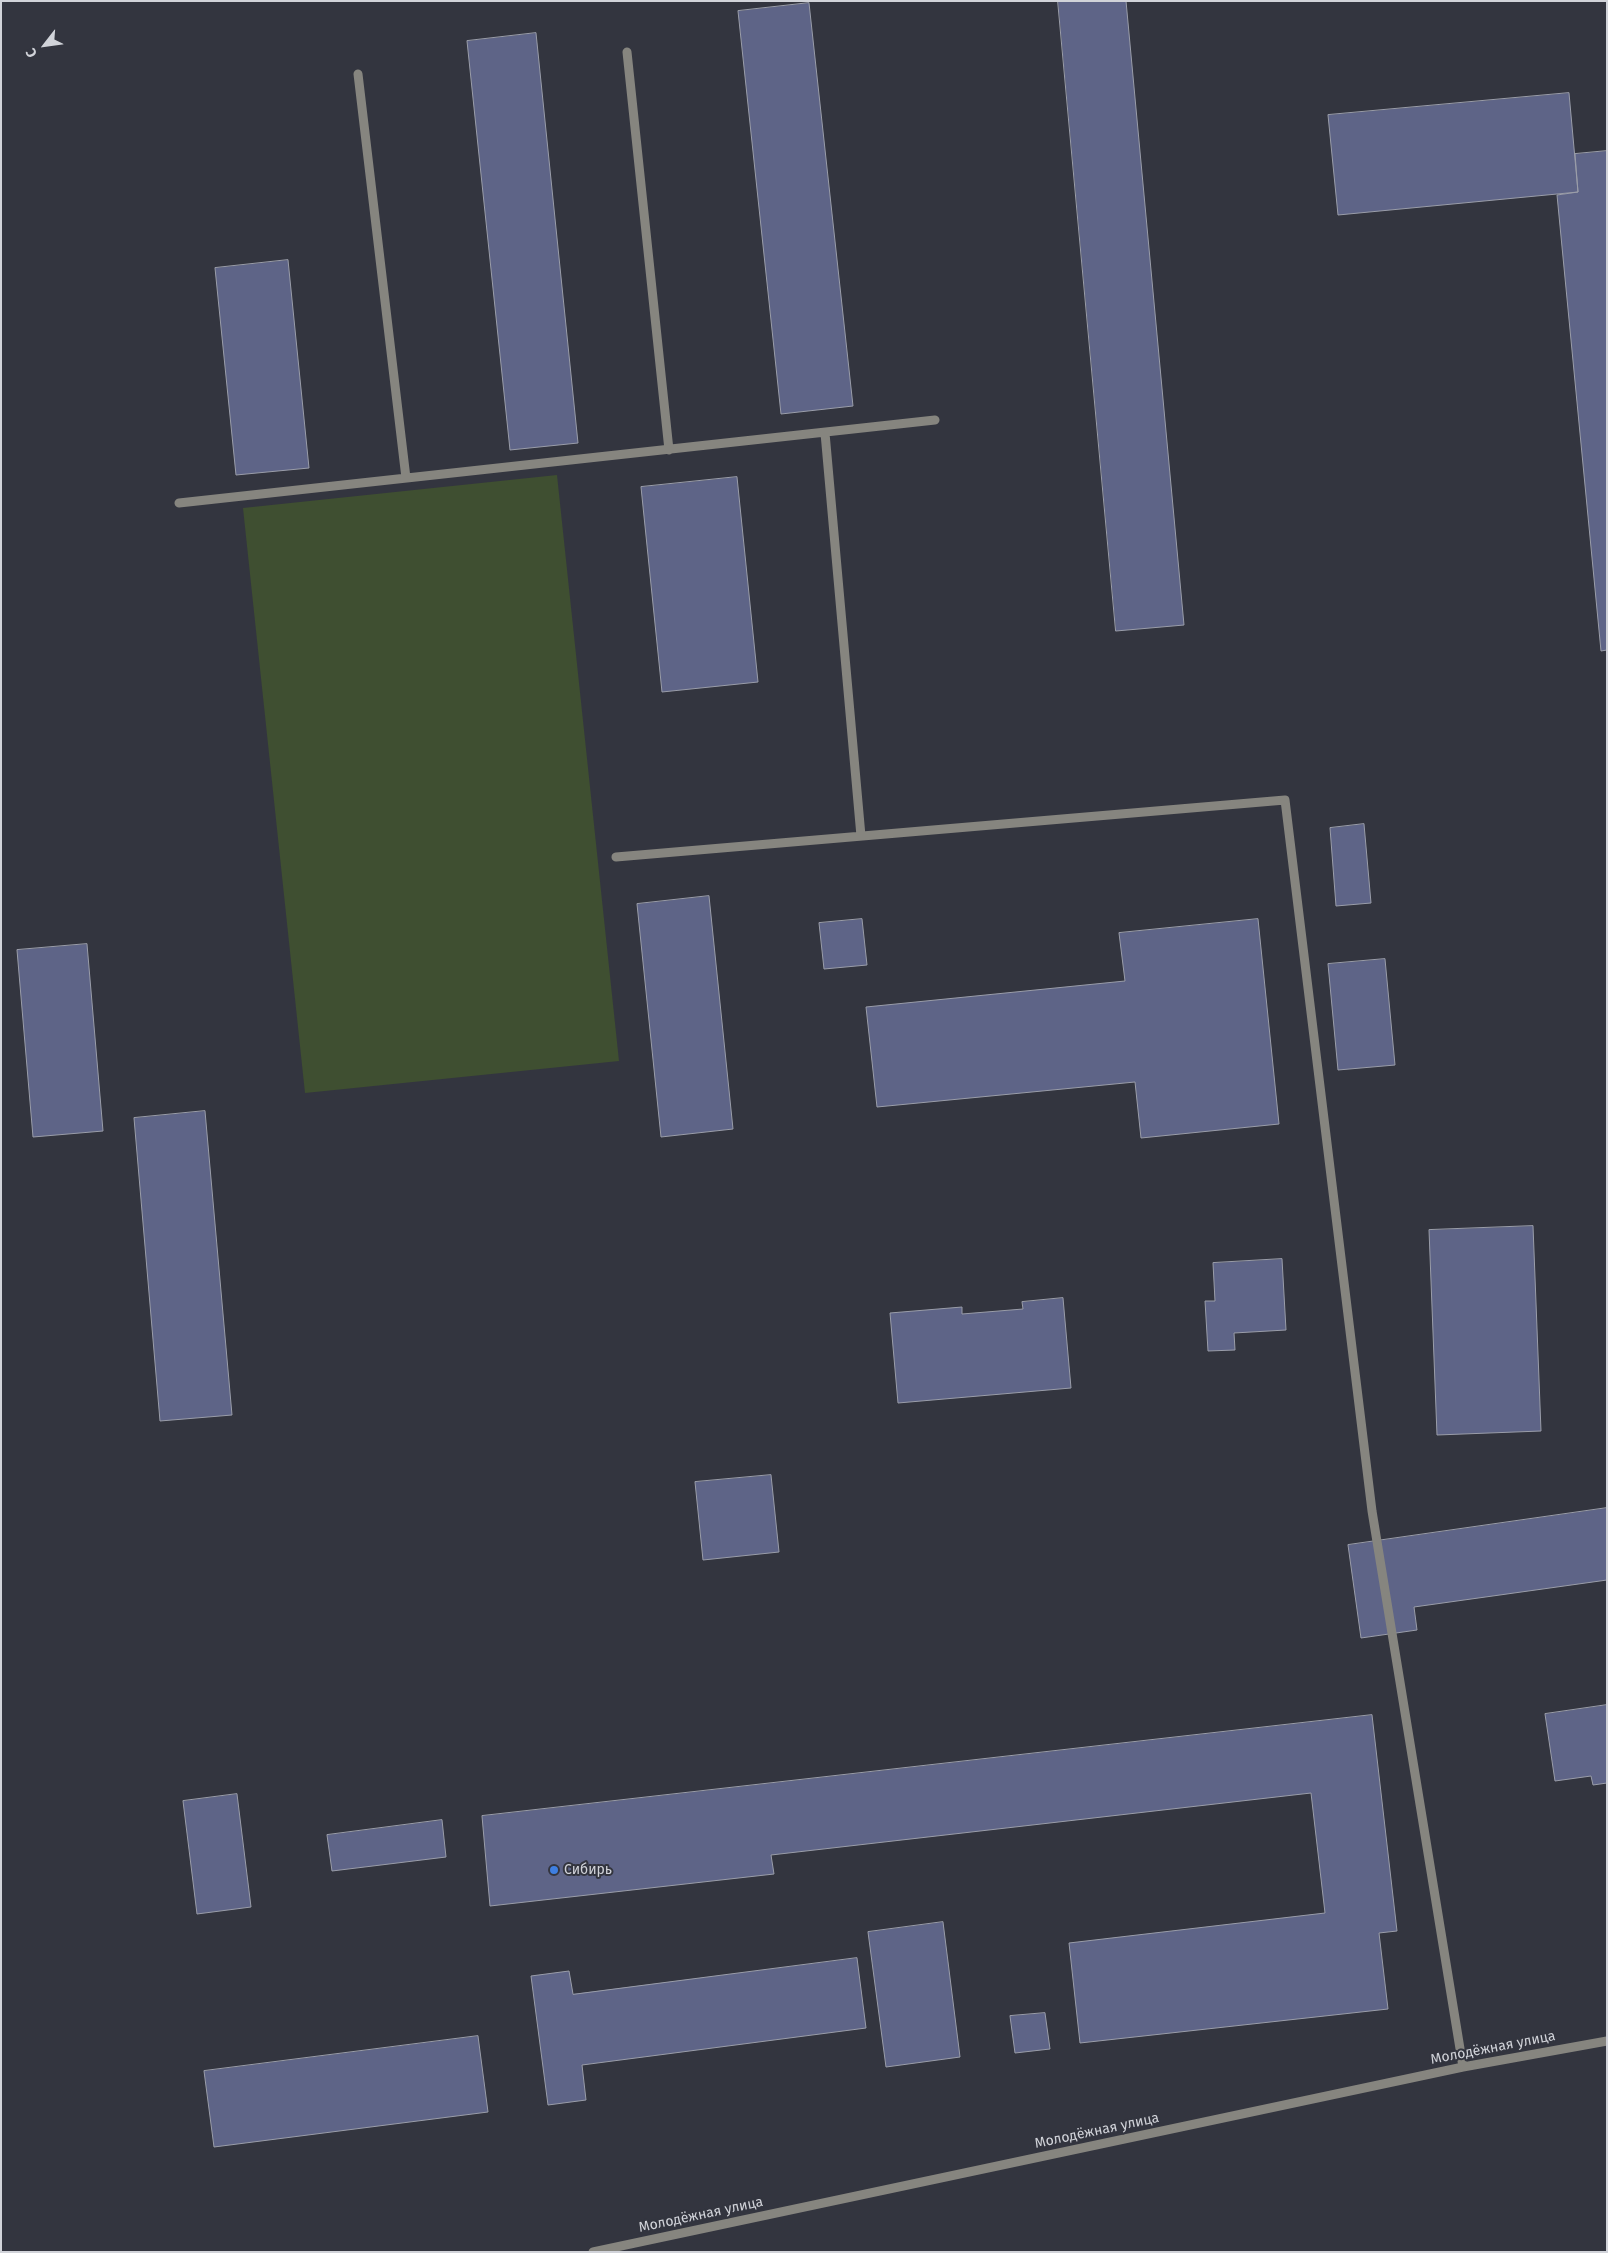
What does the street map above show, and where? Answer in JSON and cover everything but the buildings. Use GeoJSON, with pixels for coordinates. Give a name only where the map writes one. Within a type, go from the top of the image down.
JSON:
{"type":"FeatureCollection","features":[{"type":"Feature","properties":{"kind":"street"},"geometry":{"type":"LineString","coordinates":[[627,52],[668,450]]}},
{"type":"Feature","properties":{"kind":"street"},"geometry":{"type":"LineString","coordinates":[[358,74],[406,478]]}},
{"type":"Feature","properties":{"kind":"street"},"geometry":{"type":"LineString","coordinates":[[178,503],[936,420]]}},
{"type":"Feature","properties":{"kind":"street"},"geometry":{"type":"LineString","coordinates":[[825,433],[861,836]]}},
{"type":"Feature","properties":{"kind":"street"},"geometry":{"type":"LineString","coordinates":[[616,857],[1285,800],[1372,1510],[1463,2068]]}},
{"type":"Feature","properties":{"kind":"street","name":"Молодёжная улица"},"geometry":{"type":"LineString","coordinates":[[593,2252],[1463,2068],[1607,2040]]}},
{"type":"Feature","properties":{"kind":"green space"},"geometry":{"type":"Polygon","coordinates":[[[557,475],[619,1061],[305,1093],[243,508],[557,475]]]}},
{"type":"Feature","properties":{"kind":"place","name":"Сибирь"},"geometry":{"type":"Point","coordinates":[554,1870]}}]}
